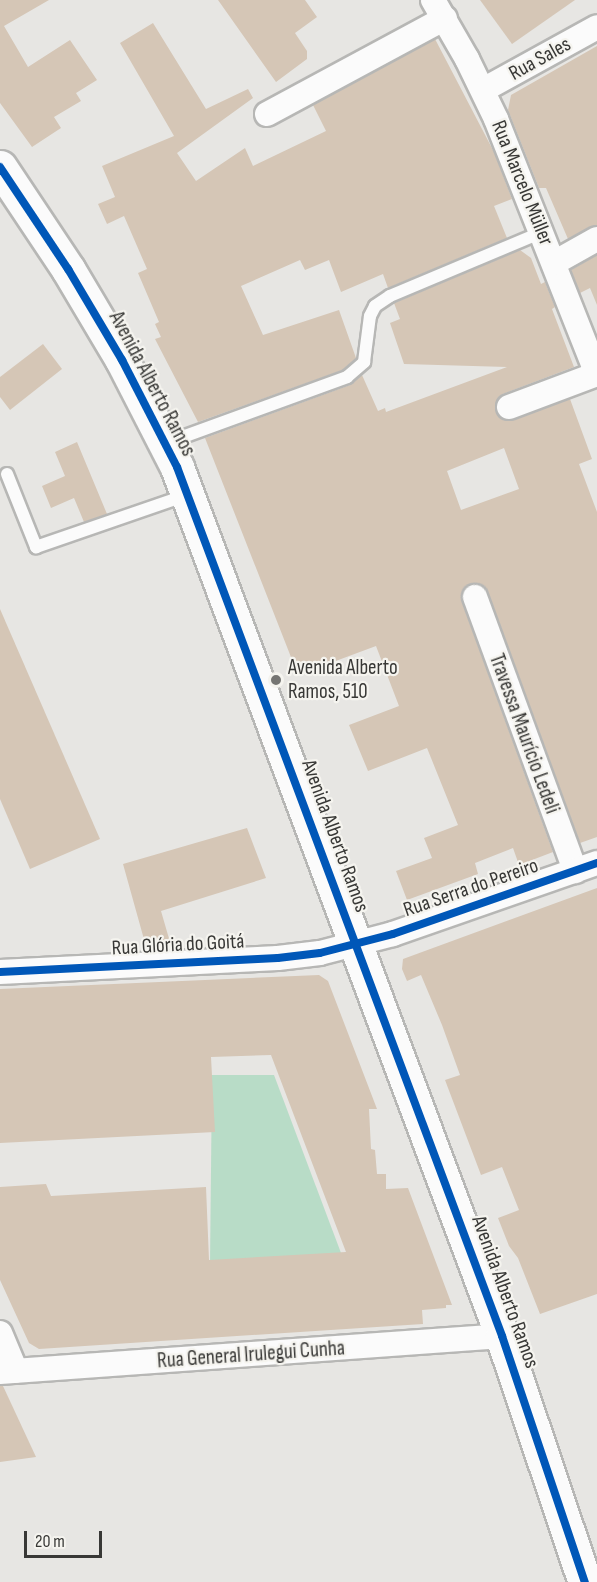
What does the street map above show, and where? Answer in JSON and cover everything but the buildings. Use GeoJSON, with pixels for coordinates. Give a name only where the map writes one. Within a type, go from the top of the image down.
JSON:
{"type":"FeatureCollection","features":[{"type":"Feature","properties":{"kind":"main road","name":"Avenida Alberto Ramos"},"geometry":{"type":"LineString","coordinates":[[0,166],[68,269],[116,350],[165,444],[188,495],[502,1336],[585,1582]]}},
{"type":"Feature","properties":{"kind":"street","name":"Rua Marcelo Müller"},"geometry":{"type":"LineString","coordinates":[[439,9],[483,90],[542,232],[597,374]]}},
{"type":"Feature","properties":{"kind":"street"},"geometry":{"type":"LineString","coordinates":[[267,114],[439,9]]}},
{"type":"Feature","properties":{"kind":"street","name":"Rua Sales"},"geometry":{"type":"LineString","coordinates":[[483,90],[597,27]]}},
{"type":"Feature","properties":{"kind":"street"},"geometry":{"type":"LineString","coordinates":[[554,263],[597,239]]}},
{"type":"Feature","properties":{"kind":"street"},"geometry":{"type":"LineString","coordinates":[[509,407],[597,374]]}},
{"type":"Feature","properties":{"kind":"street","name":"Travessa Maurício Ledeli"},"geometry":{"type":"LineString","coordinates":[[475,597],[586,867]]}},
{"type":"Feature","properties":{"kind":"street","name":"Rua Serra do Pereiro"},"geometry":{"type":"LineString","coordinates":[[356,946],[586,867]]}},
{"type":"Feature","properties":{"kind":"street","name":"Rua Glória do Goitá"},"geometry":{"type":"LineString","coordinates":[[0,972],[278,958],[356,946]]}},
{"type":"Feature","properties":{"kind":"street"},"geometry":{"type":"LineString","coordinates":[[0,1333],[8,1372]]}},
{"type":"Feature","properties":{"kind":"street","name":"Rua General Irulegui Cunha"},"geometry":{"type":"LineString","coordinates":[[8,1372],[502,1336]]}},
{"type":"Feature","properties":{"kind":"lane"},"geometry":{"type":"LineString","coordinates":[[165,444],[346,377],[364,362],[370,316],[375,306],[390,296],[542,232]]}},
{"type":"Feature","properties":{"kind":"lane"},"geometry":{"type":"LineString","coordinates":[[7,474],[36,548],[188,495]]}},
{"type":"Feature","properties":{"kind":"green space"},"geometry":{"type":"Polygon","coordinates":[[[212,1075],[274,1075],[341,1253],[210,1265],[212,1075]]]}},
{"type":"Feature","properties":{"kind":"cycle path"},"geometry":{"type":"LineString","coordinates":[[0,167],[68,269],[122,360],[177,467],[502,1336],[585,1582]]}},
{"type":"Feature","properties":{"kind":"cycle path"},"geometry":{"type":"LineString","coordinates":[[0,972],[278,958],[320,953],[393,934],[597,863]]}},
{"type":"Feature","properties":{"kind":"place","name":"Avenida Alberto Ramos, 510"},"geometry":{"type":"Point","coordinates":[276,680]}}]}
